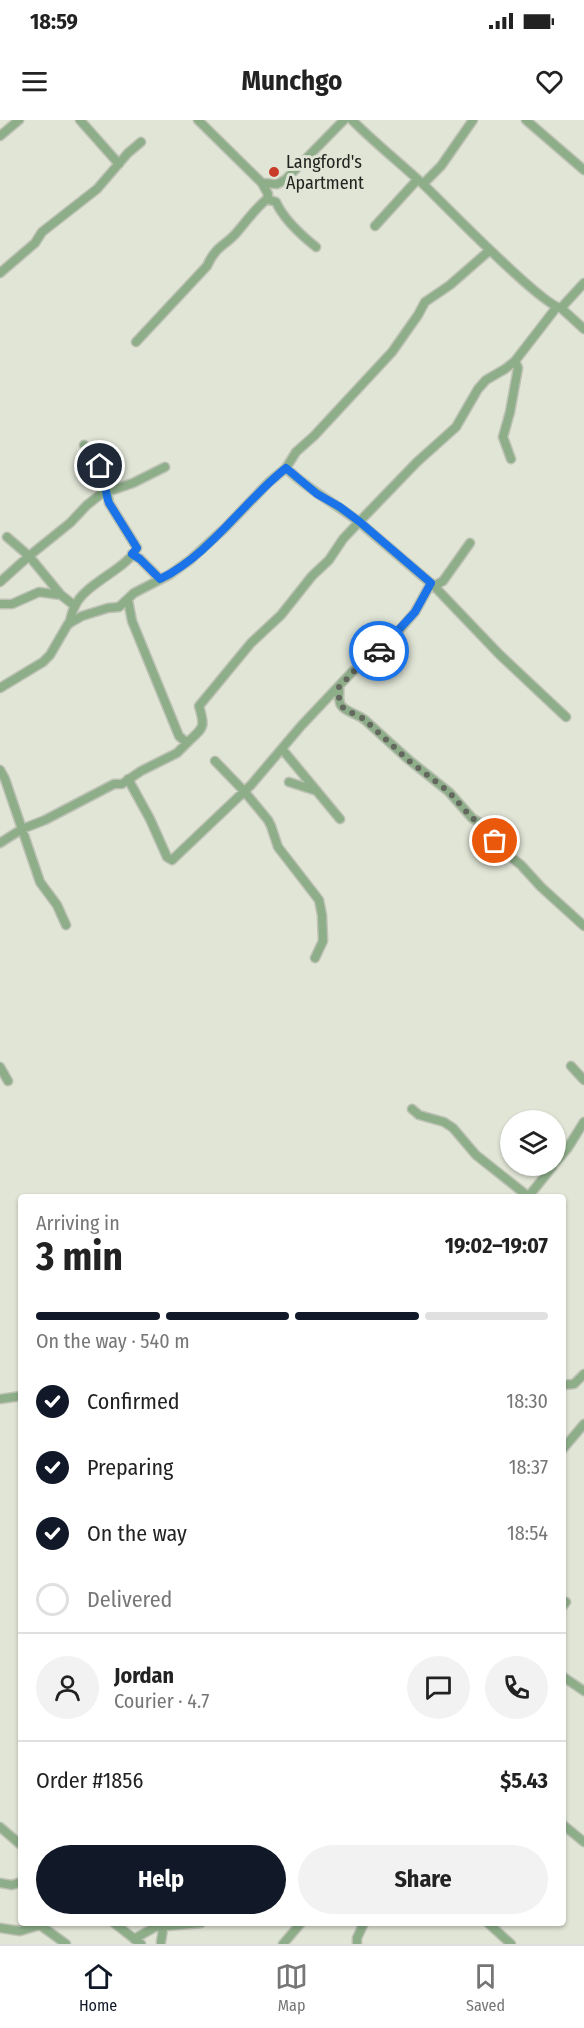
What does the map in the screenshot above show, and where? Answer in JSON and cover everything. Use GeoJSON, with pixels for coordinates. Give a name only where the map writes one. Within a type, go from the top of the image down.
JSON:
{"type":"FeatureCollection","features":[{"type":"Feature","properties":{"kind":"street"},"geometry":{"type":"LineString","coordinates":[[0,136],[19,120]]}},
{"type":"Feature","properties":{"kind":"street"},"geometry":{"type":"LineString","coordinates":[[80,120],[119,164]]}},
{"type":"Feature","properties":{"kind":"street"},"geometry":{"type":"LineString","coordinates":[[136,342],[207,266],[219,246],[237,232],[250,215],[267,199],[268,194],[262,183],[198,120]]}},
{"type":"Feature","properties":{"kind":"street"},"geometry":{"type":"LineString","coordinates":[[262,183],[277,184],[285,180],[344,120]]}},
{"type":"Feature","properties":{"kind":"street"},"geometry":{"type":"LineString","coordinates":[[352,120],[490,250],[584,329]]}},
{"type":"Feature","properties":{"kind":"street"},"geometry":{"type":"LineString","coordinates":[[375,226],[420,182],[441,166],[473,120]]}},
{"type":"Feature","properties":{"kind":"street"},"geometry":{"type":"LineString","coordinates":[[526,120],[584,170]]}},
{"type":"Feature","properties":{"kind":"street"},"geometry":{"type":"LineString","coordinates":[[0,273],[35,243],[42,232],[97,189],[141,142]]}},
{"type":"Feature","properties":{"kind":"street"},"geometry":{"type":"LineString","coordinates":[[267,199],[276,202],[280,211],[294,227],[316,247]]}},
{"type":"Feature","properties":{"kind":"street"},"geometry":{"type":"LineString","coordinates":[[68,624],[82,616],[118,607],[134,593],[190,560],[286,468],[296,452],[314,436],[392,351],[425,302],[450,285],[490,250]]}},
{"type":"Feature","properties":{"kind":"street"},"geometry":{"type":"LineString","coordinates":[[0,843],[114,784],[122,784],[177,753],[203,727],[205,719],[199,706],[251,643],[281,615],[312,576],[329,560],[343,539],[417,462],[456,428],[478,389],[486,380],[515,361],[558,308],[584,283]]}},
{"type":"Feature","properties":{"kind":"street"},"geometry":{"type":"LineString","coordinates":[[511,459],[503,437],[518,368],[515,361]]}},
{"type":"Feature","properties":{"kind":"street"},"geometry":{"type":"LineString","coordinates":[[0,688],[43,662],[68,624],[75,606],[137,548],[109,503],[105,475],[84,445]]}},
{"type":"Feature","properties":{"kind":"street"},"geometry":{"type":"LineString","coordinates":[[0,582],[70,524],[87,505],[107,491],[134,483],[165,467]]}},
{"type":"Feature","properties":{"kind":"street"},"geometry":{"type":"LineString","coordinates":[[286,468],[317,494],[360,522],[432,585],[499,654],[566,717]]}},
{"type":"Feature","properties":{"kind":"street"},"geometry":{"type":"LineString","coordinates":[[7,537],[29,556],[61,595],[75,606]]}},
{"type":"Feature","properties":{"kind":"street"},"geometry":{"type":"LineString","coordinates":[[128,779],[169,860],[177,856],[251,785],[301,726],[352,672],[384,649],[415,612],[432,585],[443,581],[470,543]]}},
{"type":"Feature","properties":{"kind":"street"},"geometry":{"type":"LineString","coordinates":[[132,554],[160,579]]}},
{"type":"Feature","properties":{"kind":"street"},"geometry":{"type":"LineString","coordinates":[[0,604],[12,604],[39,592],[61,595]]}},
{"type":"Feature","properties":{"kind":"street"},"geometry":{"type":"LineString","coordinates":[[128,600],[128,611],[138,638],[179,736],[187,743]]}},
{"type":"Feature","properties":{"kind":"street"},"geometry":{"type":"LineString","coordinates":[[339,687],[340,704],[344,709],[358,714],[408,760],[449,792],[472,818],[483,825],[502,850],[584,926]]}},
{"type":"Feature","properties":{"kind":"street"},"geometry":{"type":"LineString","coordinates":[[282,749],[340,819]]}},
{"type":"Feature","properties":{"kind":"street"},"geometry":{"type":"LineString","coordinates":[[215,761],[244,791],[272,826],[278,847],[319,900],[323,941],[315,958]]}},
{"type":"Feature","properties":{"kind":"street"},"geometry":{"type":"LineString","coordinates":[[0,770],[40,882],[57,905],[66,925]]}},
{"type":"Feature","properties":{"kind":"street"},"geometry":{"type":"LineString","coordinates":[[289,782],[317,791]]}},
{"type":"Feature","properties":{"kind":"street"},"geometry":{"type":"LineString","coordinates":[[570,1066],[584,1080]]}},
{"type":"Feature","properties":{"kind":"street"},"geometry":{"type":"LineString","coordinates":[[0,1067],[8,1081]]}},
{"type":"Feature","properties":{"kind":"street"},"geometry":{"type":"LineString","coordinates":[[412,1108],[420,1115],[444,1122],[453,1128],[476,1155],[525,1194]]}},
{"type":"Feature","properties":{"kind":"street"},"geometry":{"type":"LineString","coordinates":[[566,1150],[584,1122]]}},
{"type":"Feature","properties":{"kind":"street"},"geometry":{"type":"LineString","coordinates":[[531,1194],[545,1176]]}},
{"type":"Feature","properties":{"kind":"street"},"geometry":{"type":"LineString","coordinates":[[566,1385],[574,1384],[584,1374]]}},
{"type":"Feature","properties":{"kind":"street"},"geometry":{"type":"LineString","coordinates":[[0,1399],[18,1396]]}},
{"type":"Feature","properties":{"kind":"street"},"geometry":{"type":"LineString","coordinates":[[566,1445],[584,1424]]}},
{"type":"Feature","properties":{"kind":"street"},"geometry":{"type":"LineString","coordinates":[[566,1679],[584,1691]]}},
{"type":"Feature","properties":{"kind":"street"},"geometry":{"type":"LineString","coordinates":[[0,1827],[18,1842]]}},
{"type":"Feature","properties":{"kind":"street"},"geometry":{"type":"LineString","coordinates":[[566,1827],[584,1842]]}},
{"type":"Feature","properties":{"kind":"street"},"geometry":{"type":"LineString","coordinates":[[0,1883],[12,1885],[18,1883]]}},
{"type":"Feature","properties":{"kind":"street"},"geometry":{"type":"LineString","coordinates":[[0,1928],[20,1931],[37,1926]]}},
{"type":"Feature","properties":{"kind":"street"},"geometry":{"type":"LineString","coordinates":[[41,1926],[66,1944]]}},
{"type":"Feature","properties":{"kind":"street"},"geometry":{"type":"LineString","coordinates":[[118,1926],[137,1941],[160,1926]]}},
{"type":"Feature","properties":{"kind":"street"},"geometry":{"type":"LineString","coordinates":[[161,1942],[164,1926]]}},
{"type":"Feature","properties":{"kind":"street"},"geometry":{"type":"LineString","coordinates":[[283,1944],[298,1926]]}},
{"type":"Feature","properties":{"kind":"street"},"geometry":{"type":"LineString","coordinates":[[357,1944],[363,1926]]}},
{"type":"Feature","properties":{"kind":"street"},"geometry":{"type":"LineString","coordinates":[[491,1926],[512,1944]]}},
{"type":"Feature","properties":{"kind":"way so far"},"geometry":{"type":"LineString","coordinates":[[379,651],[352,672],[339,687],[340,704],[344,709],[358,714],[408,760],[449,792],[472,818],[483,825],[495,841]]}},
{"type":"Feature","properties":{"kind":"place","name":"Langford's Apartment"},"geometry":{"type":"Point","coordinates":[274,172]}},
{"type":"Feature","properties":{"kind":"route"},"geometry":{"type":"LineString","coordinates":[[100,466],[105,475],[109,503],[137,548],[132,554],[160,579],[190,560],[286,468],[317,494],[360,522],[431,583],[415,612],[384,649],[379,651]]}}]}
